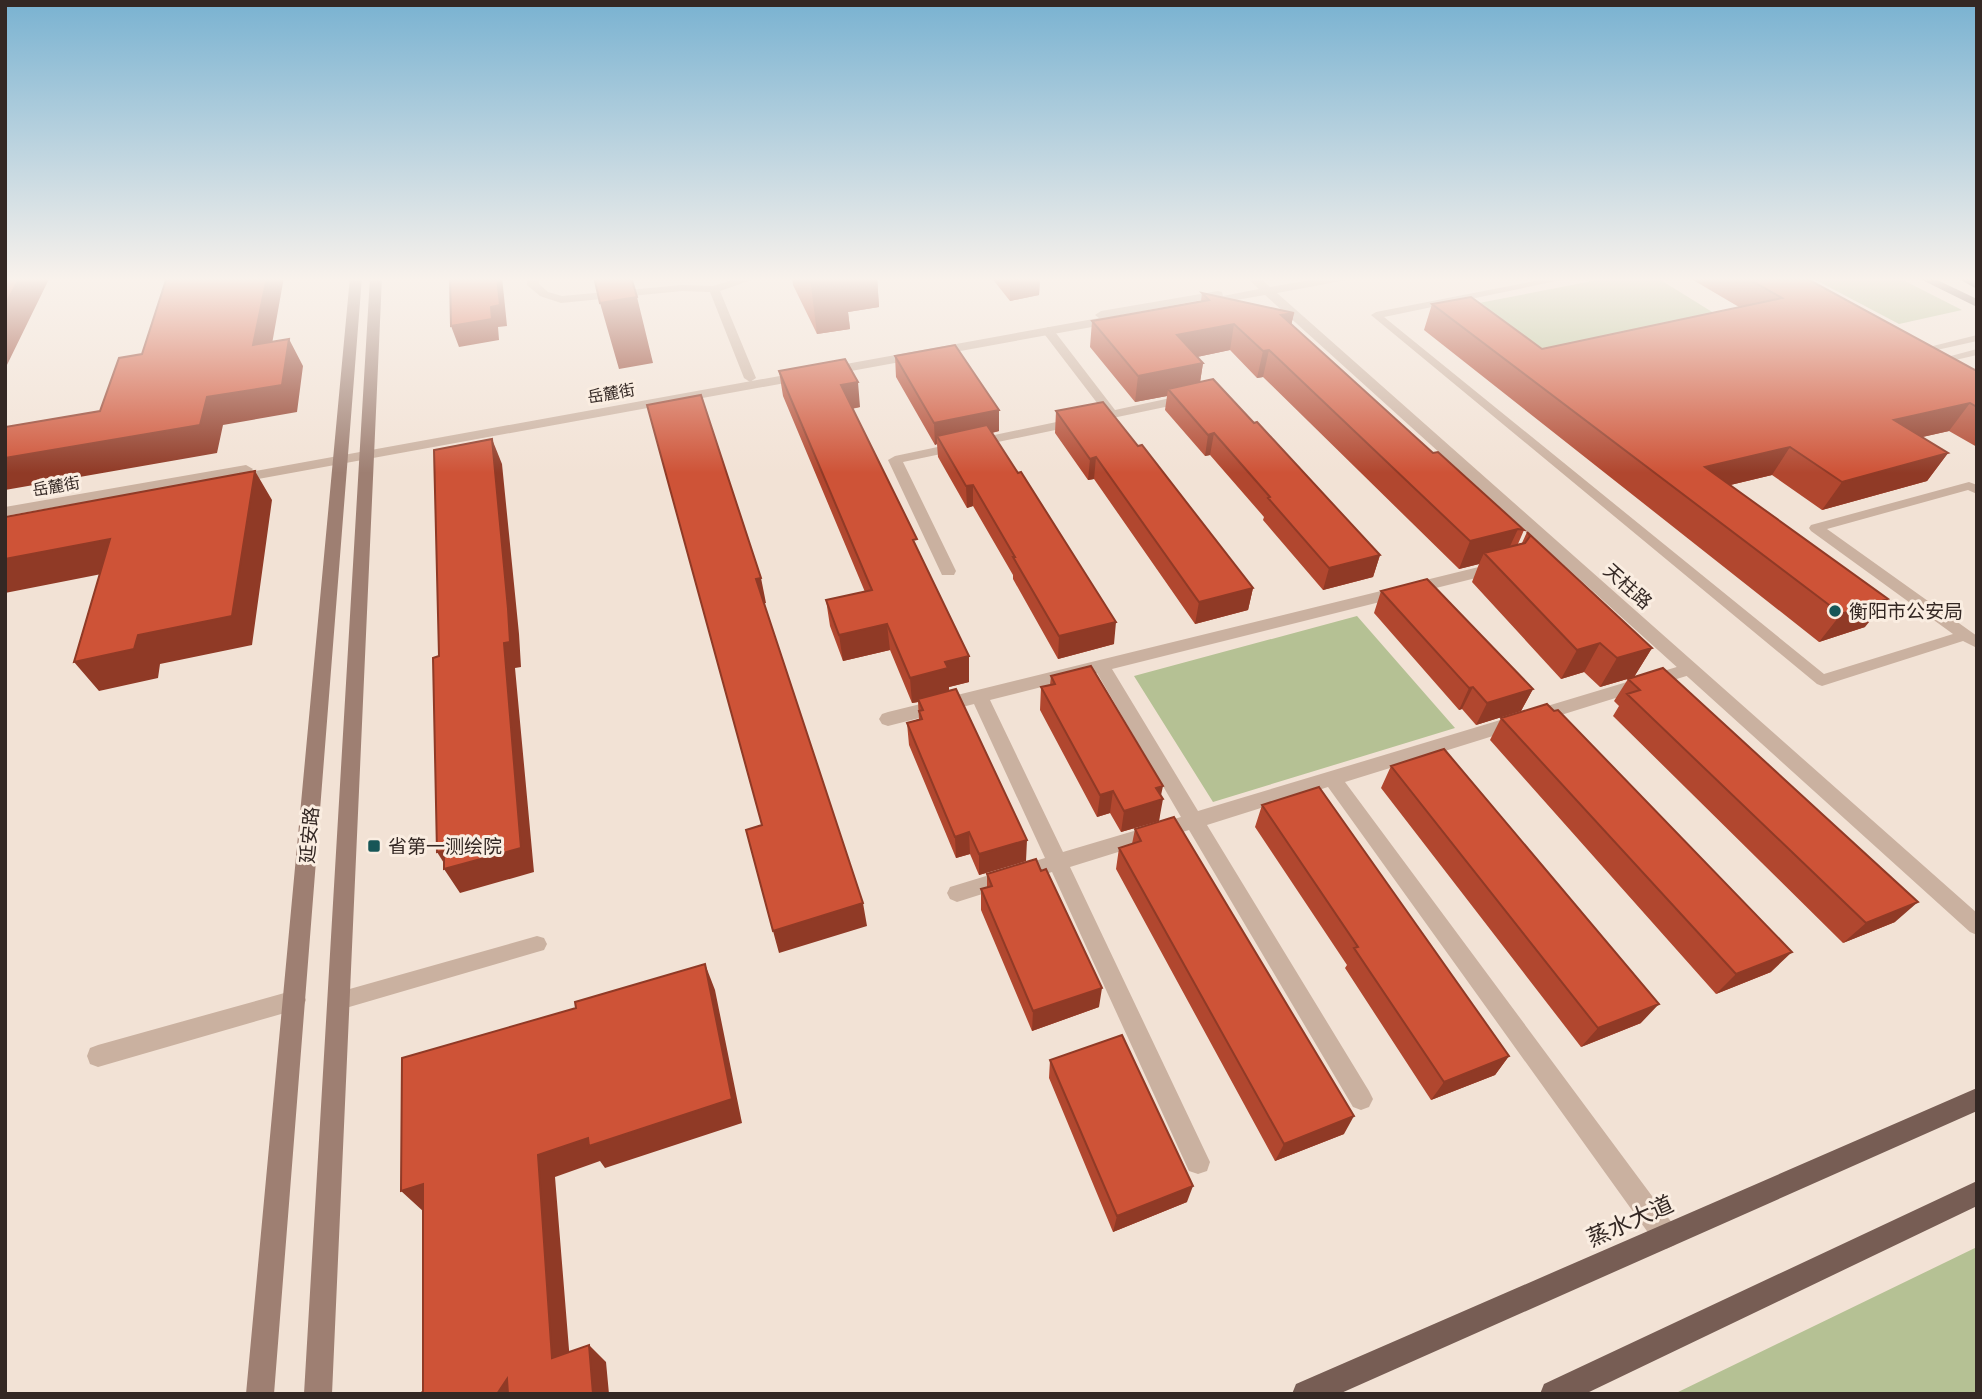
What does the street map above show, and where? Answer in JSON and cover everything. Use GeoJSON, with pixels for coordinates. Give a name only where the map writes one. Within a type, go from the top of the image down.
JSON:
{"type":"FeatureCollection","features":[{"type":"Feature","properties":{"kind":"main road","name":"延安路"},"geometry":{"type":"LineString","coordinates":[[260,1394],[351,342]]}},
{"type":"Feature","properties":{"kind":"main road","name":"延安路"},"geometry":{"type":"LineString","coordinates":[[318,1394],[373,342]]}},
{"type":"Feature","properties":{"kind":"main road","name":"蒸水大道"},"geometry":{"type":"LineString","coordinates":[[1306,1394],[1977,1099]]}},
{"type":"Feature","properties":{"kind":"main road"},"geometry":{"type":"LineString","coordinates":[[1554,1394],[1977,1193]]}},
{"type":"Feature","properties":{"kind":"street"},"geometry":{"type":"LineString","coordinates":[[736,342],[750,378]]}},
{"type":"Feature","properties":{"kind":"street","name":"岳麓街"},"geometry":{"type":"LineString","coordinates":[[5,521],[946,342]]}},
{"type":"Feature","properties":{"kind":"street","name":"岳麓街"},"geometry":{"type":"LineString","coordinates":[[367,451],[984,342]]}},
{"type":"Feature","properties":{"kind":"street"},"geometry":{"type":"LineString","coordinates":[[1057,342],[1112,414]]}},
{"type":"Feature","properties":{"kind":"street","name":"天柱路"},"geometry":{"type":"LineString","coordinates":[[1324,342],[1977,926]]}},
{"type":"Feature","properties":{"kind":"street"},"geometry":{"type":"LineString","coordinates":[[948,571],[895,460],[1198,396]]}},
{"type":"Feature","properties":{"kind":"street","name":"岳麓街"},"geometry":{"type":"LineString","coordinates":[[5,512],[342,456]]}},
{"type":"Feature","properties":{"kind":"street"},"geometry":{"type":"LineString","coordinates":[[888,719],[1506,565]]}},
{"type":"Feature","properties":{"kind":"street"},"geometry":{"type":"LineString","coordinates":[[1101,666],[1361,1099]]}},
{"type":"Feature","properties":{"kind":"street"},"geometry":{"type":"LineString","coordinates":[[957,893],[1690,669]]}},
{"type":"Feature","properties":{"kind":"street"},"geometry":{"type":"LineString","coordinates":[[979,696],[1198,1162]]}},
{"type":"Feature","properties":{"kind":"street"},"geometry":{"type":"LineString","coordinates":[[1332,779],[1666,1236]]}},
{"type":"Feature","properties":{"kind":"street"},"geometry":{"type":"LineString","coordinates":[[98,1056],[295,1000]]}},
{"type":"Feature","properties":{"kind":"lane"},"geometry":{"type":"LineString","coordinates":[[1410,342],[1822,680],[1971,639]]}},
{"type":"Feature","properties":{"kind":"lane"},"geometry":{"type":"LineString","coordinates":[[1919,351],[1958,342]]}},
{"type":"Feature","properties":{"kind":"lane"},"geometry":{"type":"LineString","coordinates":[[1907,344],[1957,372]]}},
{"type":"Feature","properties":{"kind":"lane"},"geometry":{"type":"LineString","coordinates":[[1938,361],[1977,352]]}},
{"type":"Feature","properties":{"kind":"lane"},"geometry":{"type":"LineString","coordinates":[[1971,639],[1816,528],[1969,486],[1977,490]]}},
{"type":"Feature","properties":{"kind":"lane"},"geometry":{"type":"LineString","coordinates":[[339,1001],[537,944]]}},
{"type":"Feature","properties":{"kind":"green space"},"geometry":{"type":"Polygon","coordinates":[[[1532,342],[1670,342],[1563,365],[1532,342]]]}},
{"type":"Feature","properties":{"kind":"green space"},"geometry":{"type":"Polygon","coordinates":[[[1357,616],[1455,728],[1213,802],[1134,676],[1357,616]]]}},
{"type":"Feature","properties":{"kind":"green space"},"geometry":{"type":"Polygon","coordinates":[[[1977,1247],[1977,1394],[1674,1394],[1977,1247]]]}},
{"type":"Feature","properties":{"kind":"building"},"geometry":{"type":"Polygon","coordinates":[[[146,342],[254,342],[253,345],[288,342],[282,385],[207,397],[200,425],[5,458],[5,427],[100,411],[119,358],[142,354],[146,342]]]}},
{"type":"Feature","properties":{"kind":"building"},"geometry":{"type":"Polygon","coordinates":[[[1110,342],[1184,342],[1203,363],[1138,376],[1110,342]]]}},
{"type":"Feature","properties":{"kind":"building"},"geometry":{"type":"Polygon","coordinates":[[[1254,342],[1311,342],[1433,453],[1438,452],[1524,530],[1518,529],[1470,541],[1269,350],[1263,351],[1254,342]]]}},
{"type":"Feature","properties":{"kind":"building"},"geometry":{"type":"Polygon","coordinates":[[[1483,342],[1533,342],[1542,349],[1574,342],[1924,342],[1977,371],[1977,407],[1970,403],[1894,420],[1948,453],[1842,482],[1790,447],[1705,467],[1888,599],[1841,614],[1483,342]]]}},
{"type":"Feature","properties":{"kind":"building"},"geometry":{"type":"Polygon","coordinates":[[[955,345],[999,410],[934,423],[895,356],[955,345]]]}},
{"type":"Feature","properties":{"kind":"building"},"geometry":{"type":"Polygon","coordinates":[[[845,359],[858,382],[841,385],[917,539],[913,540],[969,656],[945,662],[948,668],[910,678],[887,624],[839,635],[826,600],[872,590],[779,371],[845,359]]]}},
{"type":"Feature","properties":{"kind":"building"},"geometry":{"type":"Polygon","coordinates":[[[1213,379],[1254,423],[1257,422],[1380,555],[1329,568],[1214,433],[1208,435],[1168,389],[1213,379]]]}},
{"type":"Feature","properties":{"kind":"building"},"geometry":{"type":"Polygon","coordinates":[[[701,395],[761,578],[756,579],[863,903],[773,931],[746,830],[762,825],[647,405],[701,395]]]}},
{"type":"Feature","properties":{"kind":"building"},"geometry":{"type":"Polygon","coordinates":[[[1103,402],[1138,446],[1142,445],[1253,588],[1199,602],[1096,457],[1090,459],[1056,411],[1103,402]]]}},
{"type":"Feature","properties":{"kind":"building"},"geometry":{"type":"Polygon","coordinates":[[[987,425],[1018,473],[1021,472],[1116,622],[1059,636],[973,485],[966,486],[937,436],[987,425]]]}},
{"type":"Feature","properties":{"kind":"building"},"geometry":{"type":"Polygon","coordinates":[[[492,439],[508,609],[510,642],[504,643],[521,848],[444,869],[444,851],[437,852],[433,658],[439,656],[434,450],[492,439]]]}},
{"type":"Feature","properties":{"kind":"building"},"geometry":{"type":"Polygon","coordinates":[[[255,471],[232,616],[138,635],[134,649],[74,662],[110,539],[5,559],[5,517],[255,471]]]}},
{"type":"Feature","properties":{"kind":"building"},"geometry":{"type":"Polygon","coordinates":[[[1527,532],[1652,648],[1617,658],[1600,643],[1577,650],[1484,553],[1525,543],[1530,536],[1527,532]]]}},
{"type":"Feature","properties":{"kind":"building"},"geometry":{"type":"Polygon","coordinates":[[[1427,579],[1533,689],[1487,703],[1473,687],[1469,688],[1381,591],[1427,579]]]}},
{"type":"Feature","properties":{"kind":"building"},"geometry":{"type":"Polygon","coordinates":[[[1091,666],[1163,786],[1156,788],[1163,799],[1124,811],[1113,791],[1100,795],[1041,687],[1055,684],[1051,676],[1091,666]]]}},
{"type":"Feature","properties":{"kind":"building"},"geometry":{"type":"Polygon","coordinates":[[[1663,668],[1918,902],[1866,923],[1627,694],[1640,690],[1628,679],[1663,668]]]}},
{"type":"Feature","properties":{"kind":"building"},"geometry":{"type":"Polygon","coordinates":[[[956,689],[1027,840],[979,854],[969,832],[955,837],[907,723],[922,719],[919,711],[923,710],[918,699],[956,689]]]}},
{"type":"Feature","properties":{"kind":"building"},"geometry":{"type":"Polygon","coordinates":[[[1547,704],[1554,711],[1558,710],[1792,952],[1736,974],[1501,718],[1547,704]]]}},
{"type":"Feature","properties":{"kind":"building"},"geometry":{"type":"Polygon","coordinates":[[[1444,749],[1659,1004],[1598,1028],[1391,766],[1444,749]]]}},
{"type":"Feature","properties":{"kind":"building"},"geometry":{"type":"Polygon","coordinates":[[[1319,787],[1509,1056],[1444,1082],[1354,948],[1358,947],[1262,805],[1319,787]]]}},
{"type":"Feature","properties":{"kind":"building"},"geometry":{"type":"Polygon","coordinates":[[[1174,817],[1354,1116],[1284,1144],[1119,848],[1141,841],[1135,829],[1174,817]]]}},
{"type":"Feature","properties":{"kind":"building"},"geometry":{"type":"Polygon","coordinates":[[[1036,859],[1041,871],[1046,869],[1102,988],[1033,1011],[981,889],[992,886],[987,874],[1036,859]]]}},
{"type":"Feature","properties":{"kind":"building"},"geometry":{"type":"Polygon","coordinates":[[[705,964],[732,1099],[589,1146],[588,1138],[538,1155],[552,1358],[589,1345],[593,1394],[508,1394],[507,1379],[497,1394],[421,1394],[423,1184],[401,1191],[402,1058],[576,1008],[575,1002],[705,964]]]}},
{"type":"Feature","properties":{"kind":"building"},"geometry":{"type":"Polygon","coordinates":[[[1122,1035],[1193,1186],[1117,1216],[1050,1060],[1122,1035]]]}},
{"type":"Feature","properties":{"kind":"place","name":"衡阳市公安局"},"geometry":{"type":"Point","coordinates":[1835,611]}},
{"type":"Feature","properties":{"kind":"place","name":"省第一测绘院"},"geometry":{"type":"Point","coordinates":[374,846]}}]}
